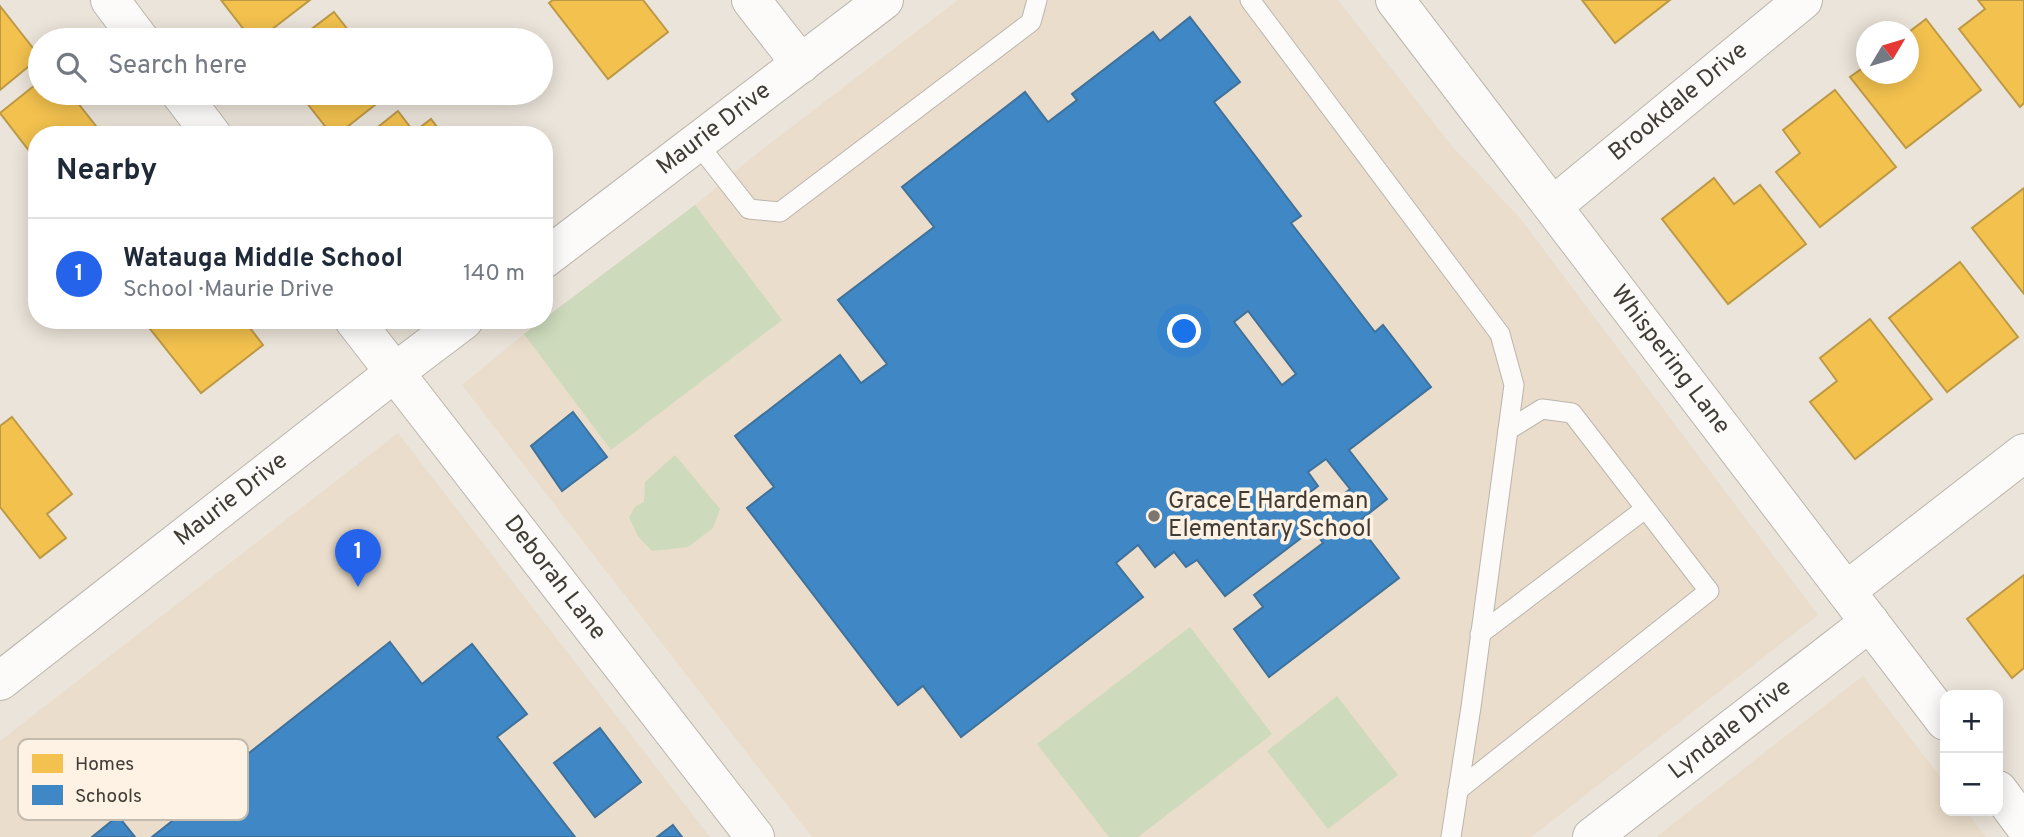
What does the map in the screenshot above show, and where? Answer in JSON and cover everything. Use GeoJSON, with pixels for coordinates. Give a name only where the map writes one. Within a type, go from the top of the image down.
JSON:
{"type":"FeatureCollection","features":[{"type":"Feature","properties":{"kind":"street"},"geometry":{"type":"LineString","coordinates":[[110,0],[131,28]]}},
{"type":"Feature","properties":{"kind":"street"},"geometry":{"type":"LineString","coordinates":[[751,0],[802,64]]}},
{"type":"Feature","properties":{"kind":"street","name":"Maurie Drive"},"geometry":{"type":"LineString","coordinates":[[553,252],[884,0]]}},
{"type":"Feature","properties":{"kind":"street","name":"Whispering Lane"},"geometry":{"type":"LineString","coordinates":[[1395,0],[1940,714]]}},
{"type":"Feature","properties":{"kind":"street","name":"Brookdale Drive"},"geometry":{"type":"LineString","coordinates":[[1553,206],[1802,1]]}},
{"type":"Feature","properties":{"kind":"street"},"geometry":{"type":"LineString","coordinates":[[189,105],[205,126]]}},
{"type":"Feature","properties":{"kind":"street","name":"Deborah Lane"},"geometry":{"type":"LineString","coordinates":[[361,329],[755,837]]}},
{"type":"Feature","properties":{"kind":"street","name":"Maurie Drive"},"geometry":{"type":"LineString","coordinates":[[0,681],[452,329]]}},
{"type":"Feature","properties":{"kind":"street"},"geometry":{"type":"LineString","coordinates":[[1846,590],[2024,453]]}},
{"type":"Feature","properties":{"kind":"street","name":"Lyndale Drive"},"geometry":{"type":"LineString","coordinates":[[1592,837],[1870,622]]}},
{"type":"Feature","properties":{"kind":"street"},"geometry":{"type":"LineString","coordinates":[[2003,797],[2024,825]]}},
{"type":"Feature","properties":{"kind":"lane"},"geometry":{"type":"LineString","coordinates":[[697,143],[749,209],[780,212],[1031,23],[1037,0]]}},
{"type":"Feature","properties":{"kind":"lane"},"geometry":{"type":"LineString","coordinates":[[1250,0],[1500,334],[1514,384],[1451,837]]}},
{"type":"Feature","properties":{"kind":"lane"},"geometry":{"type":"LineString","coordinates":[[1458,790],[1709,591],[1572,413],[1542,409],[1508,430]]}},
{"type":"Feature","properties":{"kind":"lane"},"geometry":{"type":"LineString","coordinates":[[1480,634],[1645,509]]}},
{"type":"Feature","properties":{"kind":"shaded area","name":"Grace E Hardeman Elementary School"},"geometry":{"type":"Polygon","coordinates":[[[958,0],[1338,0],[1451,145],[1520,218],[1818,615],[1531,837],[812,837],[462,385],[531,329],[553,329],[553,312],[695,205],[760,151],[958,0]]]}},
{"type":"Feature","properties":{"kind":"shaded area"},"geometry":{"type":"Polygon","coordinates":[[[398,433],[710,837],[0,837],[0,741],[398,433]]]}},
{"type":"Feature","properties":{"kind":"shaded area"},"geometry":{"type":"Polygon","coordinates":[[[1863,676],[1940,776],[1940,816],[1970,816],[1986,837],[1656,837],[1863,676]]]}},
{"type":"Feature","properties":{"kind":"green space"},"geometry":{"type":"Polygon","coordinates":[[[695,205],[782,320],[611,450],[524,334],[531,329],[553,329],[553,312],[695,205]]]}},
{"type":"Feature","properties":{"kind":"green space"},"geometry":{"type":"Polygon","coordinates":[[[675,455],[720,509],[713,528],[688,547],[652,551],[638,536],[629,517],[636,506],[644,502],[645,482],[675,455]]]}},
{"type":"Feature","properties":{"kind":"green space"},"geometry":{"type":"Polygon","coordinates":[[[1190,627],[1272,734],[1138,837],[1109,837],[1037,744],[1190,627]]]}},
{"type":"Feature","properties":{"kind":"green space"},"geometry":{"type":"Polygon","coordinates":[[[1337,696],[1398,775],[1328,829],[1267,751],[1337,696]]]}},
{"type":"Feature","properties":{"kind":"building: Homes"},"geometry":{"type":"Polygon","coordinates":[[[221,0],[310,0],[274,28],[243,28],[221,0]]]}},
{"type":"Feature","properties":{"kind":"building: Homes"},"geometry":{"type":"Polygon","coordinates":[[[553,0],[643,0],[668,32],[608,79],[549,3],[553,0]]]}},
{"type":"Feature","properties":{"kind":"building: Homes"},"geometry":{"type":"Polygon","coordinates":[[[1582,0],[1670,0],[1615,43],[1582,0]]]}},
{"type":"Feature","properties":{"kind":"building: Homes"},"geometry":{"type":"Polygon","coordinates":[[[1978,0],[2024,0],[2024,103],[2020,107],[1959,29],[1985,9],[1978,0]]]}},
{"type":"Feature","properties":{"kind":"building: Homes"},"geometry":{"type":"Polygon","coordinates":[[[0,6],[28,42],[28,67],[0,90],[0,6]]]}},
{"type":"Feature","properties":{"kind":"building: Homes"},"geometry":{"type":"Polygon","coordinates":[[[334,12],[347,28],[313,28],[334,12]]]}},
{"type":"Feature","properties":{"kind":"building: Homes"},"geometry":{"type":"Polygon","coordinates":[[[1926,19],[1981,90],[1906,148],[1850,77],[1856,73],[1856,84],[1919,84],[1919,24],[1926,19]]]}},
{"type":"Feature","properties":{"kind":"building: Homes"},"geometry":{"type":"Polygon","coordinates":[[[1835,90],[1896,167],[1820,227],[1776,172],[1800,153],[1783,130],[1835,90]]]}},
{"type":"Feature","properties":{"kind":"building: Homes"},"geometry":{"type":"Polygon","coordinates":[[[28,91],[28,105],[79,105],[96,126],[28,126],[28,149],[0,113],[28,91]]]}},
{"type":"Feature","properties":{"kind":"building: Homes"},"geometry":{"type":"Polygon","coordinates":[[[308,105],[375,105],[348,126],[325,126],[308,105]]]}},
{"type":"Feature","properties":{"kind":"building: Homes"},"geometry":{"type":"Polygon","coordinates":[[[398,111],[409,126],[379,126],[398,111]]]}},
{"type":"Feature","properties":{"kind":"building: Homes"},"geometry":{"type":"Polygon","coordinates":[[[431,119],[436,126],[422,126],[431,119]]]}},
{"type":"Feature","properties":{"kind":"building: Homes"},"geometry":{"type":"Polygon","coordinates":[[[1714,178],[1734,204],[1760,185],[1806,244],[1728,304],[1662,219],[1714,178]]]}},
{"type":"Feature","properties":{"kind":"building: Homes"},"geometry":{"type":"Polygon","coordinates":[[[2024,188],[2024,294],[1972,228],[2024,188]]]}},
{"type":"Feature","properties":{"kind":"building: Homes"},"geometry":{"type":"Polygon","coordinates":[[[1960,262],[2018,337],[1947,392],[1889,318],[1960,262]]]}},
{"type":"Feature","properties":{"kind":"building: Homes"},"geometry":{"type":"Polygon","coordinates":[[[1870,319],[1932,399],[1855,459],[1810,402],[1837,381],[1820,358],[1870,319]]]}},
{"type":"Feature","properties":{"kind":"building: Homes"},"geometry":{"type":"Polygon","coordinates":[[[150,329],[251,329],[263,345],[201,393],[150,329]]]}},
{"type":"Feature","properties":{"kind":"building: Homes"},"geometry":{"type":"Polygon","coordinates":[[[12,417],[72,494],[47,514],[66,538],[40,558],[0,507],[0,426],[12,417]]]}},
{"type":"Feature","properties":{"kind":"building: Homes"},"geometry":{"type":"Polygon","coordinates":[[[2024,575],[2024,668],[2012,678],[1967,619],[2024,575]]]}},
{"type":"Feature","properties":{"kind":"building: Schools"},"geometry":{"type":"Polygon","coordinates":[[[1190,17],[1240,82],[1214,102],[1301,216],[1291,223],[1375,332],[1383,325],[1431,387],[1349,450],[1387,499],[1357,523],[1399,578],[1269,677],[1234,629],[1263,607],[1254,595],[1323,543],[1313,529],[1225,596],[1197,560],[1186,567],[1174,552],[1155,567],[1138,545],[1116,563],[1143,597],[961,737],[923,686],[898,705],[747,508],[774,487],[735,436],[840,355],[861,383],[887,364],[838,300],[934,227],[902,187],[1025,92],[1048,122],[1077,100],[1072,94],[1153,32],[1160,41],[1190,17]],[[1248,311],[1234,322],[1282,385],[1296,374],[1248,311]],[[1326,459],[1308,472],[1318,486],[1309,493],[1320,507],[1350,489],[1326,459]]]}},
{"type":"Feature","properties":{"kind":"building: Schools"},"geometry":{"type":"Polygon","coordinates":[[[573,412],[607,457],[562,491],[531,446],[573,412]]]}},
{"type":"Feature","properties":{"kind":"building: Schools"},"geometry":{"type":"Polygon","coordinates":[[[390,642],[422,684],[472,644],[527,714],[497,737],[575,837],[152,837],[173,820],[248,820],[248,754],[390,642]]]}},
{"type":"Feature","properties":{"kind":"building: Schools"},"geometry":{"type":"Polygon","coordinates":[[[600,728],[641,782],[595,817],[554,763],[600,728]]]}},
{"type":"Feature","properties":{"kind":"building: Schools"},"geometry":{"type":"Polygon","coordinates":[[[113,820],[121,820],[135,837],[92,837],[113,820]]]}},
{"type":"Feature","properties":{"kind":"building: Schools"},"geometry":{"type":"Polygon","coordinates":[[[673,825],[682,837],[657,837],[673,825]]]}},
{"type":"Feature","properties":{"kind":"place","name":"Grace E Hardeman Elementary School"},"geometry":{"type":"Point","coordinates":[1154,516]}},
{"type":"Feature","properties":{"kind":"place","name":"Watauga Middle School"},"geometry":{"type":"Point","coordinates":[358,587]}}]}
